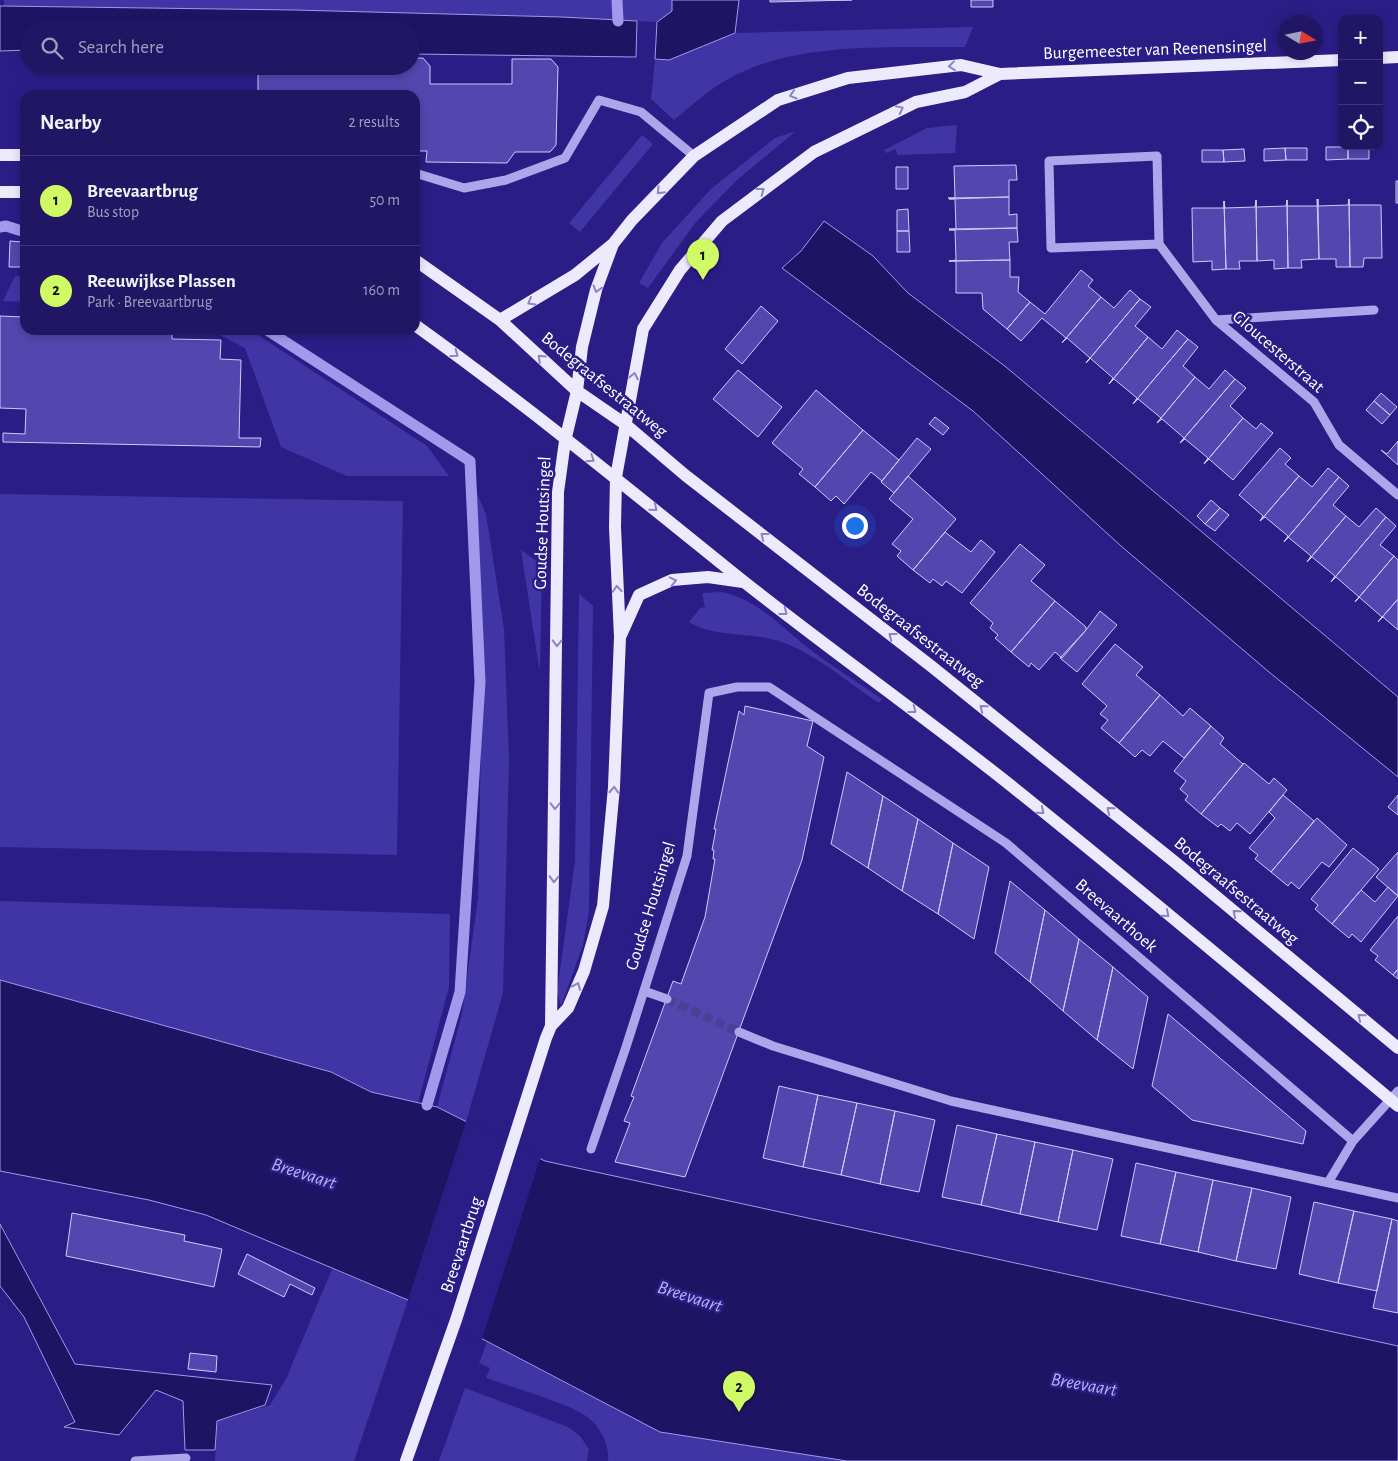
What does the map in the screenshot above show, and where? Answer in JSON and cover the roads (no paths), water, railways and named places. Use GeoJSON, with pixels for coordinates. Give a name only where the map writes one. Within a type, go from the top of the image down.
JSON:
{"type":"FeatureCollection","features":[{"type":"Feature","properties":{"kind":"main road"},"geometry":{"type":"LineString","coordinates":[[1383,58],[1398,58]]}},
{"type":"Feature","properties":{"kind":"main road","name":"Burgemeester van Reenensingel"},"geometry":{"type":"LineString","coordinates":[[565,441],[577,391],[582,348],[596,290],[613,244],[632,220],[694,156],[778,100],[848,78],[961,66],[1000,74],[1338,60]]}},
{"type":"Feature","properties":{"kind":"main road","name":"Burgemeester van Reenensingel"},"geometry":{"type":"LineString","coordinates":[[616,477],[644,329],[680,270],[722,220],[814,152],[916,102],[965,92],[1000,74]]}},
{"type":"Feature","properties":{"kind":"main road"},"geometry":{"type":"LineString","coordinates":[[0,155],[20,155]]}},
{"type":"Feature","properties":{"kind":"main road"},"geometry":{"type":"LineString","coordinates":[[0,192],[20,192]]}},
{"type":"Feature","properties":{"kind":"main road"},"geometry":{"type":"LineString","coordinates":[[500,320],[575,275],[613,244]]}},
{"type":"Feature","properties":{"kind":"main road","name":"Bodegraafsestraatweg"},"geometry":{"type":"LineString","coordinates":[[420,264],[500,320],[577,391],[625,424],[685,475],[931,666],[1122,820],[1398,1048]]}},
{"type":"Feature","properties":{"kind":"main road"},"geometry":{"type":"LineString","coordinates":[[420,329],[499,385],[565,441],[616,477],[745,582],[1008,784],[1395,1099]]}},
{"type":"Feature","properties":{"kind":"main road","name":"Goudse Houtsingel"},"geometry":{"type":"LineString","coordinates":[[549,1032],[557,527],[558,492],[565,441]]}},
{"type":"Feature","properties":{"kind":"main road"},"geometry":{"type":"LineString","coordinates":[[549,1032],[568,1008],[584,971],[603,906],[614,787],[620,637],[615,527],[616,477]]}},
{"type":"Feature","properties":{"kind":"main road"},"geometry":{"type":"LineString","coordinates":[[620,637],[638,595],[672,580],[708,577],[745,582]]}},
{"type":"Feature","properties":{"kind":"main road","name":"Breevaartbrug"},"geometry":{"type":"LineString","coordinates":[[406,1461],[456,1320],[549,1032]]}},
{"type":"Feature","properties":{"kind":"street"},"geometry":{"type":"LineString","coordinates":[[420,175],[464,188],[506,180],[565,158],[599,100],[641,112],[694,156]]}},
{"type":"Feature","properties":{"kind":"street"},"geometry":{"type":"LineString","coordinates":[[1157,156],[1159,244],[1052,248],[1050,161],[1157,156]]}},
{"type":"Feature","properties":{"kind":"street","name":"Gloucesterstraat"},"geometry":{"type":"LineString","coordinates":[[1159,244],[1216,320],[1314,402],[1339,445],[1398,495]]}},
{"type":"Feature","properties":{"kind":"street","name":"Gloucesterstraat"},"geometry":{"type":"LineString","coordinates":[[1216,320],[1374,310]]}},
{"type":"Feature","properties":{"kind":"street","name":"Goudse Houtsingel"},"geometry":{"type":"LineString","coordinates":[[591,1149],[687,856],[709,693],[737,687],[769,687],[842,735]]}},
{"type":"Feature","properties":{"kind":"street","name":"Breevaarthoek"},"geometry":{"type":"LineString","coordinates":[[842,735],[1006,843],[1354,1141]]}},
{"type":"Feature","properties":{"kind":"street"},"geometry":{"type":"LineString","coordinates":[[644,992],[667,999]]}},
{"type":"Feature","properties":{"kind":"street"},"geometry":{"type":"LineString","coordinates":[[739,1032],[773,1046],[952,1101],[1329,1181],[1398,1198]]}},
{"type":"Feature","properties":{"kind":"street"},"geometry":{"type":"LineString","coordinates":[[1329,1181],[1354,1141],[1395,1099]]}},
{"type":"Feature","properties":{"kind":"street"},"geometry":{"type":"LineString","coordinates":[[134,1461],[186,1458]]}},
{"type":"Feature","properties":{"kind":"water"},"geometry":{"type":"Polygon","coordinates":[[[672,0],[739,0],[735,33],[669,60],[655,59],[657,22],[672,11],[672,0]]]}},
{"type":"Feature","properties":{"kind":"water"},"geometry":{"type":"Polygon","coordinates":[[[0,6],[294,10],[562,17],[637,21],[636,57],[420,54],[420,20],[20,20],[20,50],[0,51],[0,6]]]}},
{"type":"Feature","properties":{"kind":"water"},"geometry":{"type":"Polygon","coordinates":[[[824,221],[873,256],[908,293],[1006,367],[1398,697],[1398,777],[1269,672],[1121,546],[973,411],[782,268],[801,251],[824,221]]]}},
{"type":"Feature","properties":{"kind":"water","name":"Breevaart"},"geometry":{"type":"Polygon","coordinates":[[[0,980],[331,1072],[371,1092],[437,1107],[545,1161],[1398,1346],[1398,1461],[847,1461],[660,1432],[408,1300],[206,1215],[149,1200],[0,1171],[0,980]]]}},
{"type":"Feature","properties":{"kind":"water"},"geometry":{"type":"Polygon","coordinates":[[[0,1224],[75,1364],[272,1385],[265,1405],[217,1421],[215,1450],[185,1450],[183,1401],[156,1390],[119,1435],[64,1427],[75,1422],[24,1317],[0,1286],[0,1224]]]}},
{"type":"Feature","properties":{"kind":"waterway"},"geometry":{"type":"LineString","coordinates":[[617,0],[618,21]]}},
{"type":"Feature","properties":{"kind":"waterway"},"geometry":{"type":"LineString","coordinates":[[0,227],[6,226],[20,230]]}},
{"type":"Feature","properties":{"kind":"waterway"},"geometry":{"type":"LineString","coordinates":[[275,335],[470,461],[480,682],[460,992],[427,1105]]}},
{"type":"Feature","properties":{"kind":"tunnel"},"geometry":{"type":"LineString","coordinates":[[667,999],[739,1032]]}},
{"type":"Feature","properties":{"kind":"place","name":"Breevaartbrug"},"geometry":{"type":"Point","coordinates":[703,280]}},
{"type":"Feature","properties":{"kind":"place","name":"Reeuwijkse Plassen"},"geometry":{"type":"Point","coordinates":[739,1412]}}]}
